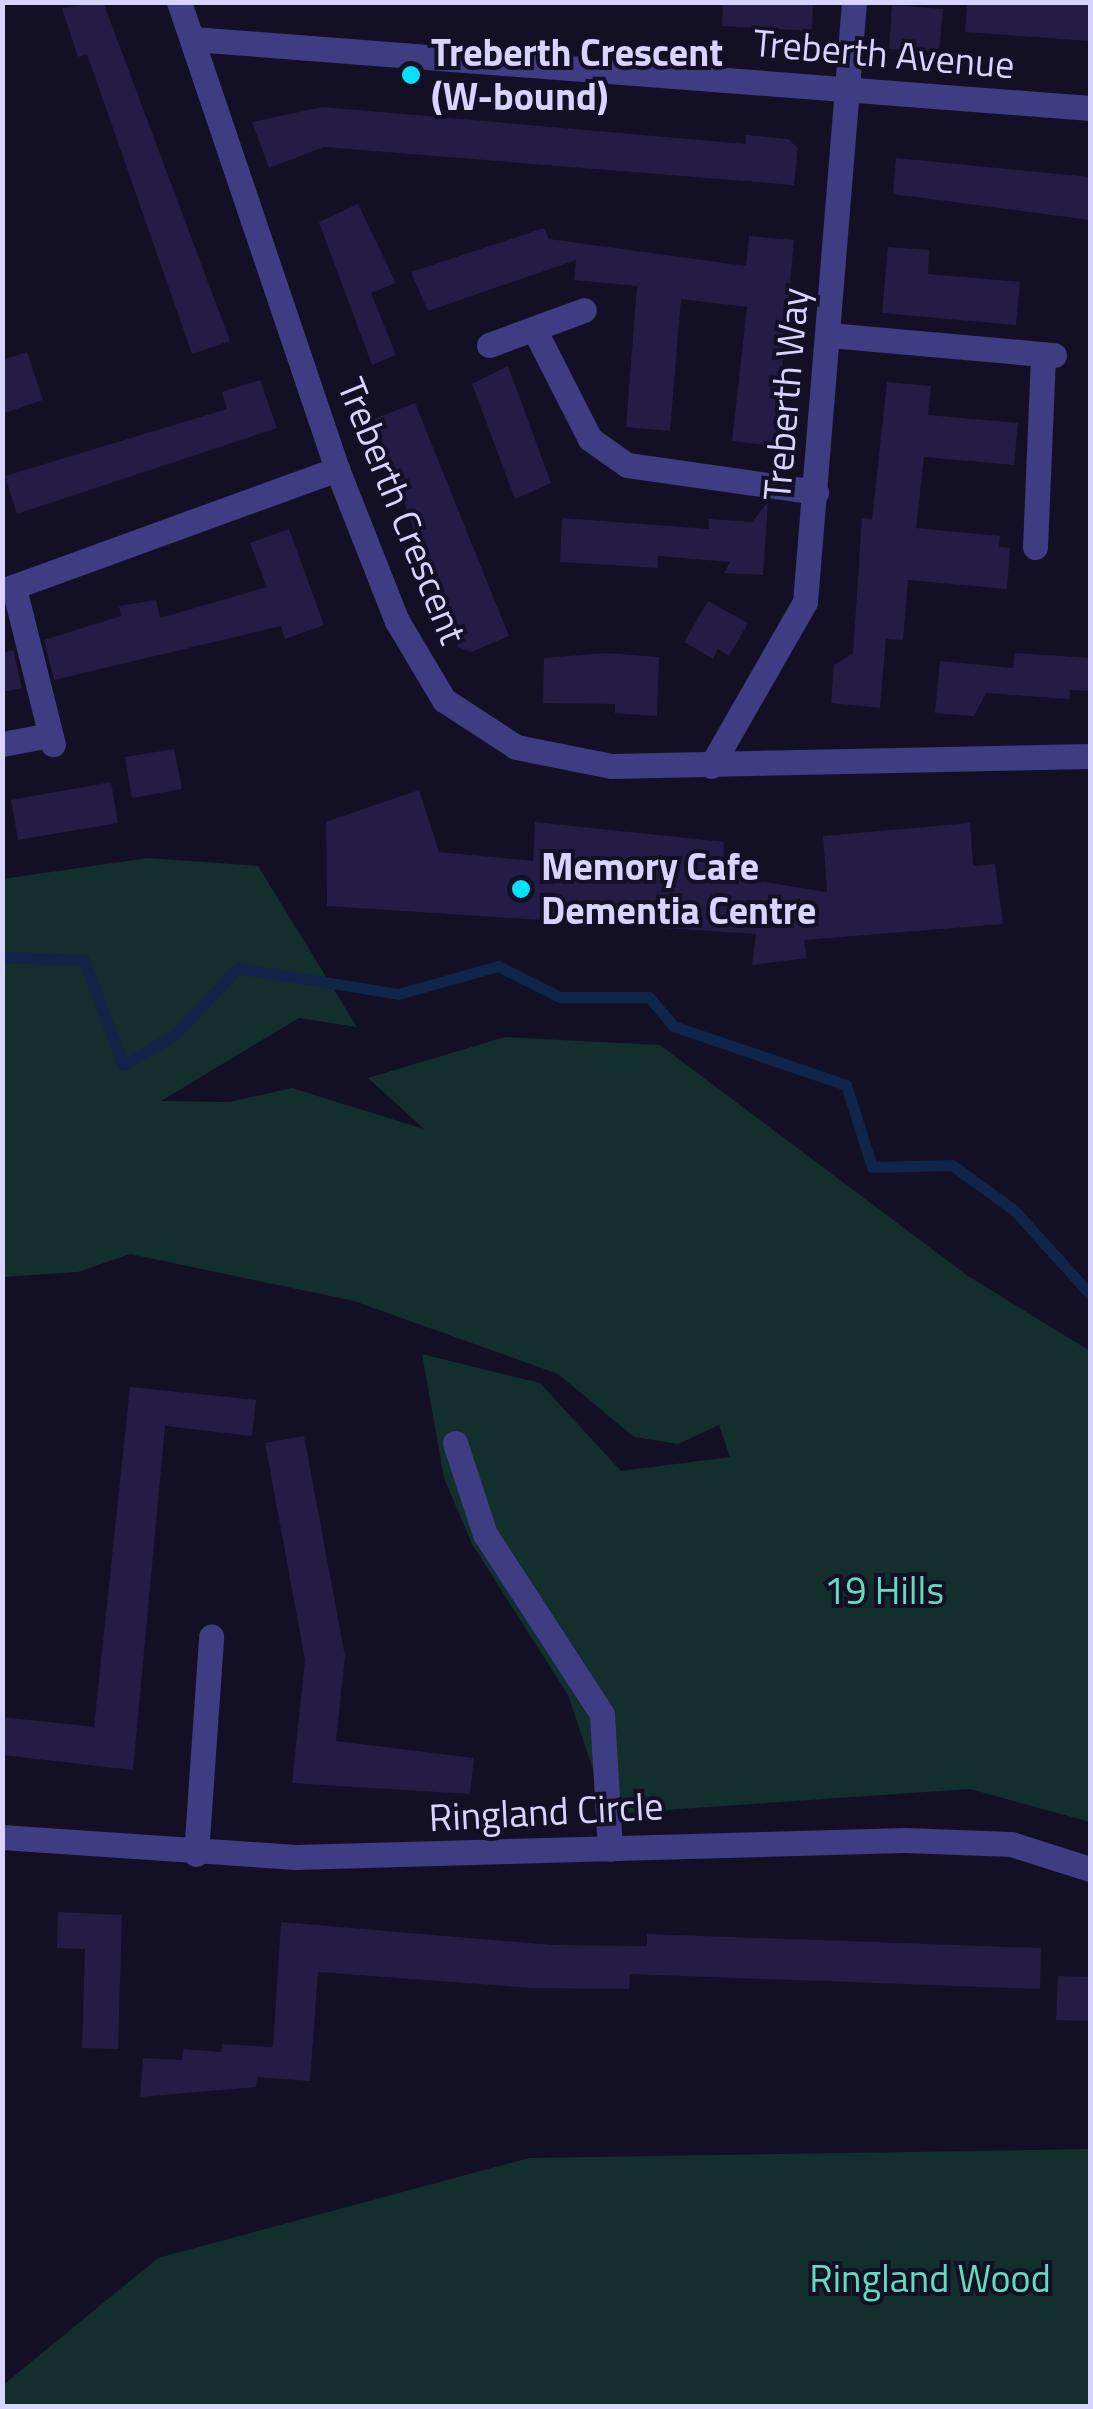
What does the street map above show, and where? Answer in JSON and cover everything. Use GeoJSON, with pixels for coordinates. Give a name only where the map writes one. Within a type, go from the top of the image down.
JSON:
{"type":"FeatureCollection","features":[{"type":"Feature","properties":{"kind":"street","name":"Treberth Crescent"},"geometry":{"type":"LineString","coordinates":[[179,2],[338,469],[397,621],[444,700],[516,747],[562,759],[710,766],[1090,756]]}},
{"type":"Feature","properties":{"kind":"street","name":"Treberth Way"},"geometry":{"type":"LineString","coordinates":[[710,766],[806,602],[854,2]]}},
{"type":"Feature","properties":{"kind":"street","name":"Treberth Avenue"},"geometry":{"type":"LineString","coordinates":[[192,39],[1090,108]]}},
{"type":"Feature","properties":{"kind":"street"},"geometry":{"type":"LineString","coordinates":[[489,345],[584,310]]}},
{"type":"Feature","properties":{"kind":"street"},"geometry":{"type":"LineString","coordinates":[[534,329],[590,440],[627,465],[816,492]]}},
{"type":"Feature","properties":{"kind":"street"},"geometry":{"type":"LineString","coordinates":[[829,335],[1048,355],[1034,547]]}},
{"type":"Feature","properties":{"kind":"street"},"geometry":{"type":"LineString","coordinates":[[2,744],[52,739],[8,590],[338,469]]}},
{"type":"Feature","properties":{"kind":"street"},"geometry":{"type":"LineString","coordinates":[[455,1443],[485,1534],[602,1714],[610,1848]]}},
{"type":"Feature","properties":{"kind":"street"},"geometry":{"type":"LineString","coordinates":[[196,1854],[211,1637]]}},
{"type":"Feature","properties":{"kind":"street","name":"Ringland Circle"},"geometry":{"type":"LineString","coordinates":[[2,1837],[196,1854],[519,1857],[610,1848],[905,1840],[1011,1844],[1090,1869]]}},
{"type":"Feature","properties":{"kind":"green space","name":"19 Hills"},"geometry":{"type":"Polygon","coordinates":[[[148,858],[258,866],[357,1027],[299,1018],[161,1101],[229,1102],[292,1088],[424,1129],[368,1078],[505,1037],[660,1045],[968,1276],[1090,1351],[1090,1822],[970,1789],[608,1814],[568,1695],[472,1544],[444,1478],[422,1354],[540,1383],[621,1471],[730,1457],[719,1425],[678,1444],[634,1437],[558,1374],[354,1301],[130,1254],[78,1272],[3,1277],[2,879],[148,858]]]}},
{"type":"Feature","properties":{"kind":"green space","name":"Ringland Wood"},"geometry":{"type":"Polygon","coordinates":[[[1090,2149],[1090,2406],[3,2406],[3,2385],[158,2258],[529,2158],[1090,2149]]]}},
{"type":"Feature","properties":{"kind":"building"},"geometry":{"type":"Polygon","coordinates":[[[103,2],[230,341],[192,354],[87,54],[78,57],[62,8],[103,2]]]}},
{"type":"Feature","properties":{"kind":"building"},"geometry":{"type":"Polygon","coordinates":[[[723,2],[813,2],[812,31],[722,26],[723,2]]]}},
{"type":"Feature","properties":{"kind":"building"},"geometry":{"type":"Polygon","coordinates":[[[967,2],[1090,2],[1090,41],[965,32],[967,2]]]}},
{"type":"Feature","properties":{"kind":"building"},"geometry":{"type":"Polygon","coordinates":[[[892,5],[943,9],[939,52],[889,49],[892,5]]]}},
{"type":"Feature","properties":{"kind":"building"},"geometry":{"type":"Polygon","coordinates":[[[323,107],[746,144],[746,135],[788,139],[798,148],[794,185],[324,147],[269,168],[252,122],[323,107]]]}},
{"type":"Feature","properties":{"kind":"building"},"geometry":{"type":"Polygon","coordinates":[[[896,158],[1090,177],[1090,220],[893,194],[896,158]]]}},
{"type":"Feature","properties":{"kind":"building"},"geometry":{"type":"Polygon","coordinates":[[[358,204],[396,283],[371,293],[396,355],[372,365],[319,222],[358,204]]]}},
{"type":"Feature","properties":{"kind":"building"},"geometry":{"type":"Polygon","coordinates":[[[544,228],[549,239],[746,266],[749,236],[794,240],[775,446],[732,441],[747,307],[681,299],[670,431],[626,427],[637,286],[574,280],[576,260],[428,311],[411,272],[544,228]]]}},
{"type":"Feature","properties":{"kind":"building"},"geometry":{"type":"Polygon","coordinates":[[[888,247],[929,250],[928,274],[1020,282],[1016,325],[882,313],[888,247]]]}},
{"type":"Feature","properties":{"kind":"building"},"geometry":{"type":"Polygon","coordinates":[[[27,352],[43,400],[2,414],[2,360],[27,352]]]}},
{"type":"Feature","properties":{"kind":"building"},"geometry":{"type":"Polygon","coordinates":[[[508,366],[551,483],[515,499],[472,384],[508,366]]]}},
{"type":"Feature","properties":{"kind":"building"},"geometry":{"type":"Polygon","coordinates":[[[260,380],[277,428],[17,514],[5,476],[227,409],[222,392],[260,380]]]}},
{"type":"Feature","properties":{"kind":"building"},"geometry":{"type":"Polygon","coordinates":[[[887,382],[931,386],[928,415],[1018,423],[1014,465],[924,457],[916,528],[1000,536],[999,547],[1010,548],[1007,589],[908,580],[903,640],[886,639],[880,708],[831,703],[834,665],[853,653],[862,518],[872,519],[887,382]]]}},
{"type":"Feature","properties":{"kind":"building"},"geometry":{"type":"Polygon","coordinates":[[[415,403],[509,636],[471,652],[458,647],[374,419],[415,403]]]}},
{"type":"Feature","properties":{"kind":"building"},"geometry":{"type":"Polygon","coordinates":[[[768,502],[763,575],[724,573],[730,562],[658,556],[658,568],[560,562],[562,518],[709,529],[709,519],[752,522],[768,502]]]}},
{"type":"Feature","properties":{"kind":"building"},"geometry":{"type":"Polygon","coordinates":[[[289,529],[324,625],[285,639],[281,626],[54,680],[44,640],[121,616],[119,606],[156,600],[160,618],[267,587],[250,543],[289,529]]]}},
{"type":"Feature","properties":{"kind":"building"},"geometry":{"type":"Polygon","coordinates":[[[708,601],[748,623],[729,656],[718,649],[713,659],[684,642],[708,601]]]}},
{"type":"Feature","properties":{"kind":"building"},"geometry":{"type":"Polygon","coordinates":[[[13,650],[22,688],[2,692],[2,653],[13,650]]]}},
{"type":"Feature","properties":{"kind":"building"},"geometry":{"type":"Polygon","coordinates":[[[606,653],[659,657],[657,716],[615,713],[615,704],[543,703],[544,658],[606,653]]]}},
{"type":"Feature","properties":{"kind":"building"},"geometry":{"type":"Polygon","coordinates":[[[1015,653],[1090,658],[1090,691],[1070,690],[1069,699],[986,693],[974,716],[935,713],[940,661],[1013,668],[1015,653]]]}},
{"type":"Feature","properties":{"kind":"building"},"geometry":{"type":"Polygon","coordinates":[[[174,749],[182,789],[132,798],[125,757],[174,749]]]}},
{"type":"Feature","properties":{"kind":"building"},"geometry":{"type":"Polygon","coordinates":[[[111,782],[118,823],[18,840],[11,800],[111,782]]]}},
{"type":"Feature","properties":{"kind":"building"},"geometry":{"type":"Polygon","coordinates":[[[419,790],[439,852],[533,861],[535,822],[724,842],[723,875],[827,892],[823,836],[970,823],[973,866],[995,864],[1003,924],[804,940],[807,958],[752,965],[756,934],[327,906],[326,822],[419,790]]]}},
{"type":"Feature","properties":{"kind":"building"},"geometry":{"type":"Polygon","coordinates":[[[130,1387],[256,1400],[252,1436],[165,1426],[133,1770],[2,1755],[2,1717],[94,1727],[130,1387]]]}},
{"type":"Feature","properties":{"kind":"building"},"geometry":{"type":"Polygon","coordinates":[[[304,1436],[345,1656],[336,1741],[474,1758],[470,1794],[292,1783],[305,1660],[265,1443],[304,1436]]]}},
{"type":"Feature","properties":{"kind":"building"},"geometry":{"type":"Polygon","coordinates":[[[58,1912],[122,1915],[118,2049],[82,2048],[85,1949],[57,1948],[58,1912]]]}},
{"type":"Feature","properties":{"kind":"building"},"geometry":{"type":"Polygon","coordinates":[[[281,1922],[552,1945],[647,1946],[647,1934],[1041,1948],[1040,1989],[630,1974],[629,1989],[533,1988],[318,1972],[310,2081],[257,2077],[256,2087],[140,2097],[143,2058],[182,2060],[183,2049],[221,2052],[222,2044],[273,2047],[281,1922]]]}},
{"type":"Feature","properties":{"kind":"building"},"geometry":{"type":"Polygon","coordinates":[[[1058,1976],[1090,1977],[1090,2021],[1056,2020],[1058,1976]]]}},
{"type":"Feature","properties":{"kind":"waterway"},"geometry":{"type":"LineString","coordinates":[[2,957],[84,960],[123,1065],[174,1035],[238,968],[398,994],[498,966],[560,997],[649,997],[673,1026],[846,1085],[872,1167],[952,1165],[1014,1210],[1090,1294]]}},
{"type":"Feature","properties":{"kind":"place","name":"Treberth Crescent (W-bound)"},"geometry":{"type":"Point","coordinates":[411,75]}},
{"type":"Feature","properties":{"kind":"place","name":"Memory Cafe Dementia Centre"},"geometry":{"type":"Point","coordinates":[521,889]}}]}
